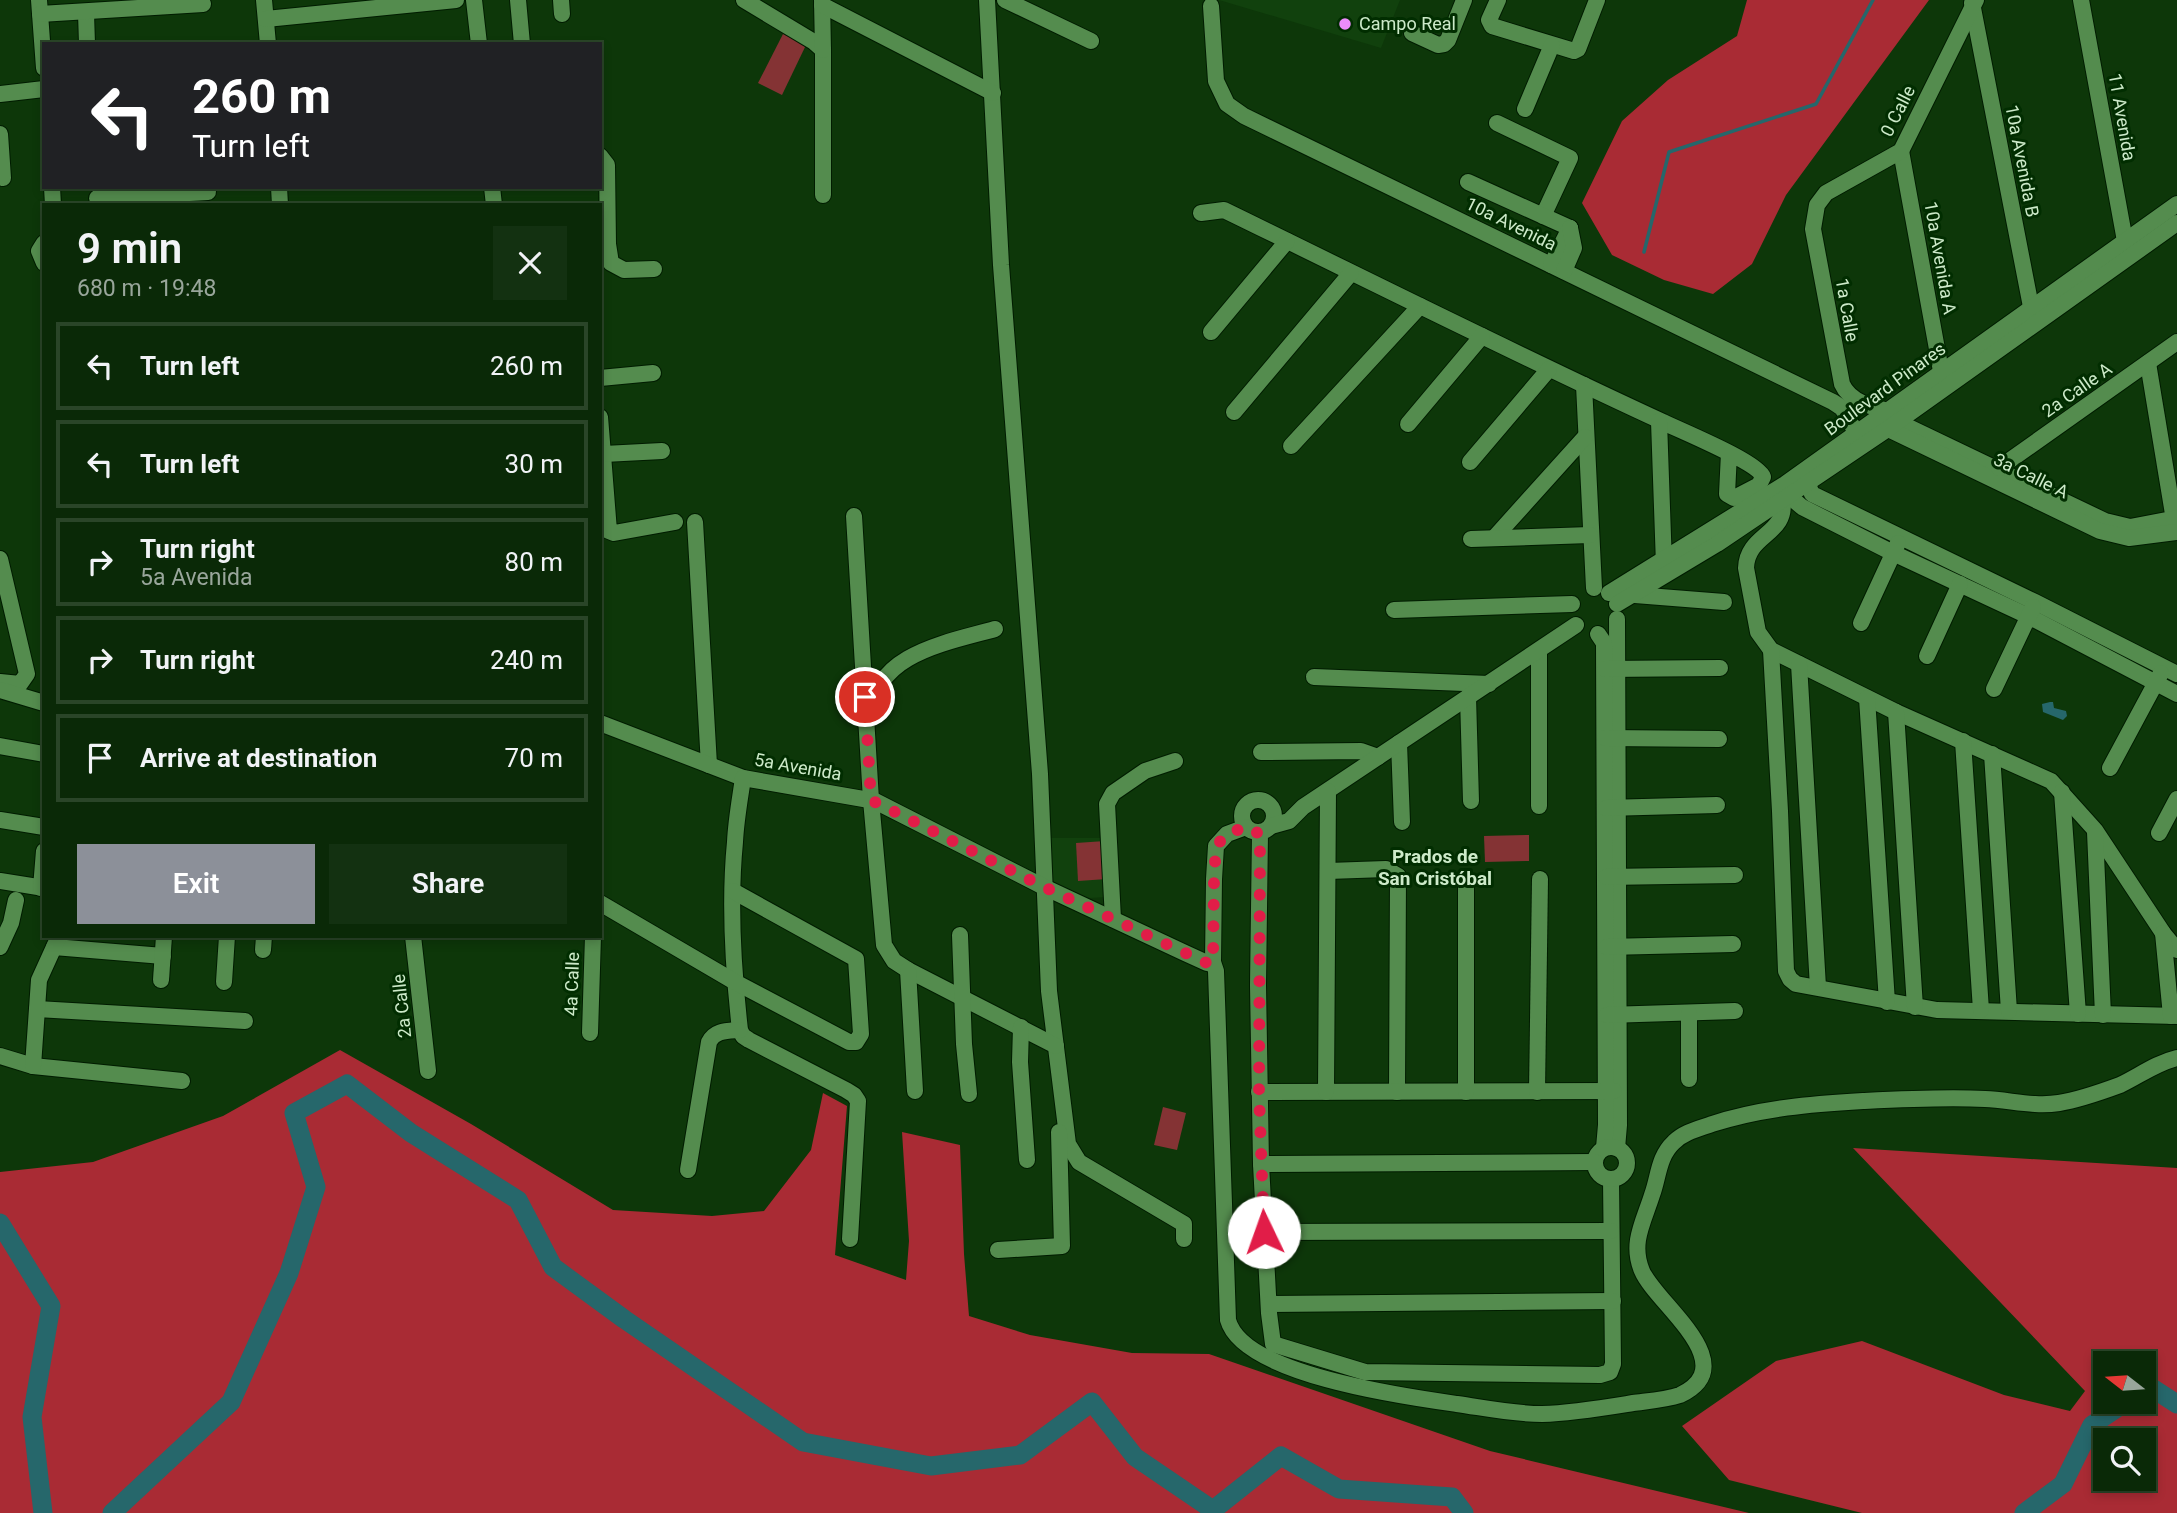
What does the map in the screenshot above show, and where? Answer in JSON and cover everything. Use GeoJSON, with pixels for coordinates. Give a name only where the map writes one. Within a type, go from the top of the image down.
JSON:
{"type":"FeatureCollection","features":[{"type":"Feature","properties":{"kind":"street"},"geometry":{"type":"LineString","coordinates":[[264,0],[268,42]]}},
{"type":"Feature","properties":{"kind":"street"},"geometry":{"type":"LineString","coordinates":[[266,19],[345,6],[456,0]]}},
{"type":"Feature","properties":{"kind":"street"},"geometry":{"type":"LineString","coordinates":[[474,0],[479,42]]}},
{"type":"Feature","properties":{"kind":"street"},"geometry":{"type":"LineString","coordinates":[[518,0],[522,42]]}},
{"type":"Feature","properties":{"kind":"street"},"geometry":{"type":"LineString","coordinates":[[744,0],[814,41],[823,50]]}},
{"type":"Feature","properties":{"kind":"street"},"geometry":{"type":"LineString","coordinates":[[987,0],[1001,265],[1040,774],[1049,991],[1068,1144],[1079,1162],[1184,1224],[1184,1239]]}},
{"type":"Feature","properties":{"kind":"street"},"geometry":{"type":"LineString","coordinates":[[1004,0],[1091,41]]}},
{"type":"Feature","properties":{"kind":"street"},"geometry":{"type":"LineString","coordinates":[[1412,33],[1444,44],[1464,0]]}},
{"type":"Feature","properties":{"kind":"street"},"geometry":{"type":"LineString","coordinates":[[1498,0],[1489,20],[1492,26],[1576,51],[1597,0]]}},
{"type":"Feature","properties":{"kind":"street","name":"11 Avenida"},"geometry":{"type":"LineString","coordinates":[[2081,0],[2125,242]]}},
{"type":"Feature","properties":{"kind":"street","name":"0 Calle"},"geometry":{"type":"LineString","coordinates":[[1817,205],[1832,188],[1901,150],[1974,2]]}},
{"type":"Feature","properties":{"kind":"street","name":"10a Avenida B"},"geometry":{"type":"LineString","coordinates":[[1974,2],[2035,326]]}},
{"type":"Feature","properties":{"kind":"street"},"geometry":{"type":"LineString","coordinates":[[823,195],[822,3],[993,93]]}},
{"type":"Feature","properties":{"kind":"street"},"geometry":{"type":"LineString","coordinates":[[42,42],[40,7],[86,13],[203,4]]}},
{"type":"Feature","properties":{"kind":"street","name":"10a Avenida"},"geometry":{"type":"LineString","coordinates":[[1211,6],[1216,81],[1227,104],[1244,116],[1833,402],[1842,408],[1857,434]]}},
{"type":"Feature","properties":{"kind":"street"},"geometry":{"type":"LineString","coordinates":[[86,13],[87,42]]}},
{"type":"Feature","properties":{"kind":"street"},"geometry":{"type":"LineString","coordinates":[[1525,109],[1552,45]]}},
{"type":"Feature","properties":{"kind":"street"},"geometry":{"type":"LineString","coordinates":[[0,93],[42,89]]}},
{"type":"Feature","properties":{"kind":"street"},"geometry":{"type":"LineString","coordinates":[[1497,123],[1570,158],[1543,216]]}},
{"type":"Feature","properties":{"kind":"street"},"geometry":{"type":"LineString","coordinates":[[0,134],[3,178]]}},
{"type":"Feature","properties":{"kind":"street","name":"10a Avenida A"},"geometry":{"type":"LineString","coordinates":[[1901,150],[1941,371]]}},
{"type":"Feature","properties":{"kind":"street"},"geometry":{"type":"LineString","coordinates":[[602,159],[607,165],[608,244],[611,263],[624,270],[654,269]]}},
{"type":"Feature","properties":{"kind":"street"},"geometry":{"type":"LineString","coordinates":[[1468,182],[1570,228],[1558,268]]}},
{"type":"Feature","properties":{"kind":"street"},"geometry":{"type":"LineString","coordinates":[[97,197],[208,192]]}},
{"type":"Feature","properties":{"kind":"street","name":"Boulevard Pinares"},"geometry":{"type":"LineString","coordinates":[[1609,601],[1664,567],[1717,544],[1782,492],[1805,478],[1884,418],[1941,371],[2177,204]]}},
{"type":"Feature","properties":{"kind":"street","name":"1a Calle"},"geometry":{"type":"LineString","coordinates":[[1817,205],[1813,229],[1842,384],[1852,397],[1884,418]]}},
{"type":"Feature","properties":{"kind":"street"},"geometry":{"type":"LineString","coordinates":[[1200,214],[1224,209],[1549,369],[1729,453]]}},
{"type":"Feature","properties":{"kind":"street","name":"Boulevard Pinares"},"geometry":{"type":"LineString","coordinates":[[1805,478],[1857,434],[2035,326],[2177,222]]}},
{"type":"Feature","properties":{"kind":"street"},"geometry":{"type":"LineString","coordinates":[[1211,332],[1287,241]]}},
{"type":"Feature","properties":{"kind":"street"},"geometry":{"type":"LineString","coordinates":[[1234,412],[1351,273]]}},
{"type":"Feature","properties":{"kind":"street"},"geometry":{"type":"LineString","coordinates":[[1291,446],[1420,306]]}},
{"type":"Feature","properties":{"kind":"street"},"geometry":{"type":"LineString","coordinates":[[1408,424],[1482,336]]}},
{"type":"Feature","properties":{"kind":"street","name":"2a Calle A"},"geometry":{"type":"LineString","coordinates":[[1999,468],[2177,342]]}},
{"type":"Feature","properties":{"kind":"street"},"geometry":{"type":"LineString","coordinates":[[2148,363],[2176,525]]}},
{"type":"Feature","properties":{"kind":"street"},"geometry":{"type":"LineString","coordinates":[[1470,462],[1549,369]]}},
{"type":"Feature","properties":{"kind":"street"},"geometry":{"type":"LineString","coordinates":[[602,378],[653,373]]}},
{"type":"Feature","properties":{"kind":"street"},"geometry":{"type":"LineString","coordinates":[[1584,385],[1590,535],[1609,601],[1609,629],[1598,634],[1586,633],[1576,625],[1572,618],[1572,604],[1580,593],[1609,601]]}},
{"type":"Feature","properties":{"kind":"street","name":"3a Calle A"},"geometry":{"type":"LineString","coordinates":[[1884,418],[1999,468],[2105,521],[2130,527],[2176,525]]}},
{"type":"Feature","properties":{"kind":"street","name":"3a Calle A"},"geometry":{"type":"LineString","coordinates":[[1884,418],[1990,477],[2101,531],[2129,538],[2176,525]]}},
{"type":"Feature","properties":{"kind":"street"},"geometry":{"type":"LineString","coordinates":[[1659,421],[1664,567]]}},
{"type":"Feature","properties":{"kind":"street"},"geometry":{"type":"LineString","coordinates":[[602,436],[609,531],[614,533],[675,522]]}},
{"type":"Feature","properties":{"kind":"street"},"geometry":{"type":"LineString","coordinates":[[1494,538],[1586,437]]}},
{"type":"Feature","properties":{"kind":"street"},"geometry":{"type":"LineString","coordinates":[[604,454],[662,451]]}},
{"type":"Feature","properties":{"kind":"street"},"geometry":{"type":"LineString","coordinates":[[1805,478],[1812,494],[2032,609],[2166,675],[2177,694]]}},
{"type":"Feature","properties":{"kind":"street"},"geometry":{"type":"LineString","coordinates":[[1782,492],[1802,507],[1893,553],[1960,584],[2032,609]]}},
{"type":"Feature","properties":{"kind":"street"},"geometry":{"type":"LineString","coordinates":[[1782,492],[1783,517],[1778,525],[1753,545],[1746,557],[1758,632],[1771,650],[1896,712],[2052,781],[2095,830],[2177,950]]}},
{"type":"Feature","properties":{"kind":"street"},"geometry":{"type":"LineString","coordinates":[[854,516],[884,945],[894,961],[908,970],[1056,1046]]}},
{"type":"Feature","properties":{"kind":"street"},"geometry":{"type":"LineString","coordinates":[[695,522],[709,765]]}},
{"type":"Feature","properties":{"kind":"street"},"geometry":{"type":"LineString","coordinates":[[1471,539],[1590,535]]}},
{"type":"Feature","properties":{"kind":"street"},"geometry":{"type":"LineString","coordinates":[[1861,623],[1900,538]]}},
{"type":"Feature","properties":{"kind":"street"},"geometry":{"type":"LineString","coordinates":[[0,559],[27,674],[20,684],[0,682]]}},
{"type":"Feature","properties":{"kind":"street","name":"Boulevard Pinares"},"geometry":{"type":"LineString","coordinates":[[1609,601],[1635,595],[1664,567]]}},
{"type":"Feature","properties":{"kind":"street"},"geometry":{"type":"LineString","coordinates":[[1927,656],[1960,584]]}},
{"type":"Feature","properties":{"kind":"street"},"geometry":{"type":"LineString","coordinates":[[1635,595],[1724,602]]}},
{"type":"Feature","properties":{"kind":"street"},"geometry":{"type":"LineString","coordinates":[[1609,601],[1612,1091],[1601,1175],[1611,1179]]}},
{"type":"Feature","properties":{"kind":"street"},"geometry":{"type":"LineString","coordinates":[[1394,610],[1572,604]]}},
{"type":"Feature","properties":{"kind":"street"},"geometry":{"type":"LineString","coordinates":[[0,606],[16,664],[14,673],[0,673]]}},
{"type":"Feature","properties":{"kind":"street"},"geometry":{"type":"LineString","coordinates":[[1994,689],[2032,609]]}},
{"type":"Feature","properties":{"kind":"street"},"geometry":{"type":"LineString","coordinates":[[1576,625],[1303,807],[1289,821],[1255,827],[1224,828],[1215,835],[1211,853],[1210,891],[1213,962],[1216,971],[1228,1320],[1231,1330],[1239,1340],[1269,1359],[1326,1380],[1396,1395],[1512,1413],[1584,1411],[1675,1397],[1689,1390],[1696,1382],[1703,1366],[1699,1345],[1647,1279],[1637,1247],[1642,1220],[1652,1197],[1662,1157],[1673,1143],[1685,1134],[1728,1119],[1795,1105],[1914,1098],[1987,1099],[2032,1105],[2062,1103],[2120,1084],[2163,1061],[2177,1058]]}},
{"type":"Feature","properties":{"kind":"street"},"geometry":{"type":"LineString","coordinates":[[873,800],[873,706],[886,678],[896,666],[922,650],[995,629]]}},
{"type":"Feature","properties":{"kind":"street"},"geometry":{"type":"LineString","coordinates":[[1598,634],[1604,643],[1609,668]]}},
{"type":"Feature","properties":{"kind":"street"},"geometry":{"type":"LineString","coordinates":[[1771,650],[1786,971],[1796,984],[1937,1010],[2174,1016],[2163,933]]}},
{"type":"Feature","properties":{"kind":"street"},"geometry":{"type":"LineString","coordinates":[[1539,651],[1539,806]]}},
{"type":"Feature","properties":{"kind":"street"},"geometry":{"type":"LineString","coordinates":[[1799,664],[1818,988]]}},
{"type":"Feature","properties":{"kind":"street"},"geometry":{"type":"LineString","coordinates":[[1609,668],[1720,668]]}},
{"type":"Feature","properties":{"kind":"street"},"geometry":{"type":"LineString","coordinates":[[2110,768],[2166,675]]}},
{"type":"Feature","properties":{"kind":"street"},"geometry":{"type":"LineString","coordinates":[[1314,677],[1489,684]]}},
{"type":"Feature","properties":{"kind":"street"},"geometry":{"type":"LineString","coordinates":[[0,690],[42,702]]}},
{"type":"Feature","properties":{"kind":"street"},"geometry":{"type":"LineString","coordinates":[[1468,697],[1471,801]]}},
{"type":"Feature","properties":{"kind":"street"},"geometry":{"type":"LineString","coordinates":[[1867,698],[1887,1002]]}},
{"type":"Feature","properties":{"kind":"street"},"geometry":{"type":"LineString","coordinates":[[1896,712],[1915,1007]]}},
{"type":"Feature","properties":{"kind":"street","name":"5a Avenida"},"geometry":{"type":"LineString","coordinates":[[602,724],[744,778],[873,800],[1044,887],[1207,963],[1213,962]]}},
{"type":"Feature","properties":{"kind":"street"},"geometry":{"type":"LineString","coordinates":[[1609,738],[1719,738]]}},
{"type":"Feature","properties":{"kind":"street"},"geometry":{"type":"LineString","coordinates":[[1963,741],[1981,1010]]}},
{"type":"Feature","properties":{"kind":"street"},"geometry":{"type":"LineString","coordinates":[[1399,743],[1402,822]]}},
{"type":"Feature","properties":{"kind":"street"},"geometry":{"type":"LineString","coordinates":[[0,746],[42,754]]}},
{"type":"Feature","properties":{"kind":"street"},"geometry":{"type":"LineString","coordinates":[[1261,752],[1361,751],[1378,757]]}},
{"type":"Feature","properties":{"kind":"street"},"geometry":{"type":"LineString","coordinates":[[1992,754],[2009,1011]]}},
{"type":"Feature","properties":{"kind":"street"},"geometry":{"type":"LineString","coordinates":[[1113,919],[1107,804],[1109,798],[1145,771],[1175,761]]}},
{"type":"Feature","properties":{"kind":"street"},"geometry":{"type":"LineString","coordinates":[[744,778],[734,843],[733,891],[735,982],[740,1030],[749,1040],[846,1090],[858,1101],[850,1239]]}},
{"type":"Feature","properties":{"kind":"street"},"geometry":{"type":"LineString","coordinates":[[1326,1092],[1328,791]]}},
{"type":"Feature","properties":{"kind":"street"},"geometry":{"type":"LineString","coordinates":[[2062,792],[2078,1014]]}},
{"type":"Feature","properties":{"kind":"street"},"geometry":{"type":"LineString","coordinates":[[2159,833],[2177,799]]}},
{"type":"Feature","properties":{"kind":"street"},"geometry":{"type":"LineString","coordinates":[[1255,827],[1274,818],[1273,809],[1265,801],[1254,800],[1243,810],[1255,827],[1261,1164],[1273,1344],[1365,1372],[1600,1375],[1610,1371],[1613,1364],[1611,1179]]}},
{"type":"Feature","properties":{"kind":"street"},"geometry":{"type":"LineString","coordinates":[[1610,808],[1717,805]]}},
{"type":"Feature","properties":{"kind":"street"},"geometry":{"type":"LineString","coordinates":[[1273,809],[1303,807]]}},
{"type":"Feature","properties":{"kind":"street"},"geometry":{"type":"LineString","coordinates":[[1780,811],[1808,809]]}},
{"type":"Feature","properties":{"kind":"street"},"geometry":{"type":"LineString","coordinates":[[0,820],[42,827]]}},
{"type":"Feature","properties":{"kind":"street"},"geometry":{"type":"LineString","coordinates":[[2095,830],[2103,1015]]}},
{"type":"Feature","properties":{"kind":"street"},"geometry":{"type":"LineString","coordinates":[[1878,857],[1905,856]]}},
{"type":"Feature","properties":{"kind":"street"},"geometry":{"type":"LineString","coordinates":[[1328,871],[1386,869],[1398,876],[1397,1092]]}},
{"type":"Feature","properties":{"kind":"street"},"geometry":{"type":"LineString","coordinates":[[1610,877],[1735,875]]}},
{"type":"Feature","properties":{"kind":"street"},"geometry":{"type":"LineString","coordinates":[[1537,1092],[1540,879]]}},
{"type":"Feature","properties":{"kind":"street"},"geometry":{"type":"LineString","coordinates":[[0,881],[42,888]]}},
{"type":"Feature","properties":{"kind":"street"},"geometry":{"type":"LineString","coordinates":[[1973,886],[2001,885]]}},
{"type":"Feature","properties":{"kind":"street"},"geometry":{"type":"LineString","coordinates":[[1466,886],[1466,1092]]}},
{"type":"Feature","properties":{"kind":"street"},"geometry":{"type":"LineString","coordinates":[[602,904],[735,982],[849,1042],[856,1042],[861,1034],[856,958],[733,891]]}},
{"type":"Feature","properties":{"kind":"street"},"geometry":{"type":"LineString","coordinates":[[0,947],[5,922],[16,900]]}},
{"type":"Feature","properties":{"kind":"street"},"geometry":{"type":"LineString","coordinates":[[2070,908],[2097,907]]}},
{"type":"Feature","properties":{"kind":"street"},"geometry":{"type":"LineString","coordinates":[[960,935],[969,1094]]}},
{"type":"Feature","properties":{"kind":"street"},"geometry":{"type":"LineString","coordinates":[[161,980],[164,938]]}},
{"type":"Feature","properties":{"kind":"street"},"geometry":{"type":"LineString","coordinates":[[224,982],[227,938]]}},
{"type":"Feature","properties":{"kind":"street","name":"2a Calle"},"geometry":{"type":"LineString","coordinates":[[414,938],[428,1071]]}},
{"type":"Feature","properties":{"kind":"street","name":"4a Calle"},"geometry":{"type":"LineString","coordinates":[[590,1033],[593,938]]}},
{"type":"Feature","properties":{"kind":"street"},"geometry":{"type":"LineString","coordinates":[[33,1066],[39,980],[57,942],[163,956]]}},
{"type":"Feature","properties":{"kind":"street"},"geometry":{"type":"LineString","coordinates":[[1611,947],[1733,944]]}},
{"type":"Feature","properties":{"kind":"street"},"geometry":{"type":"LineString","coordinates":[[908,970],[915,1091]]}},
{"type":"Feature","properties":{"kind":"street"},"geometry":{"type":"LineString","coordinates":[[37,1009],[246,1021]]}},
{"type":"Feature","properties":{"kind":"street"},"geometry":{"type":"LineString","coordinates":[[1611,1014],[1735,1011]]}},
{"type":"Feature","properties":{"kind":"street"},"geometry":{"type":"LineString","coordinates":[[1689,1013],[1689,1079]]}},
{"type":"Feature","properties":{"kind":"street"},"geometry":{"type":"LineString","coordinates":[[1021,1027],[1020,1062],[1027,1160]]}},
{"type":"Feature","properties":{"kind":"street"},"geometry":{"type":"LineString","coordinates":[[688,1170],[709,1042],[713,1035],[719,1032],[740,1030]]}},
{"type":"Feature","properties":{"kind":"street"},"geometry":{"type":"LineString","coordinates":[[0,1056],[33,1066],[182,1081]]}},
{"type":"Feature","properties":{"kind":"street"},"geometry":{"type":"LineString","coordinates":[[1259,1093],[1612,1091]]}},
{"type":"Feature","properties":{"kind":"street"},"geometry":{"type":"LineString","coordinates":[[998,1250],[1062,1246],[1059,1135],[1064,1101]]}},
{"type":"Feature","properties":{"kind":"street"},"geometry":{"type":"LineString","coordinates":[[1261,1164],[1624,1154],[1627,1163],[1624,1172],[1611,1179]]}},
{"type":"Feature","properties":{"kind":"street"},"geometry":{"type":"LineString","coordinates":[[1264,1232],[1611,1231]]}},
{"type":"Feature","properties":{"kind":"street"},"geometry":{"type":"LineString","coordinates":[[1269,1304],[1613,1301]]}},
{"type":"Feature","properties":{"kind":"shaded area","name":"Campo Real"},"geometry":{"type":"Polygon","coordinates":[[[1219,0],[1400,0],[1381,48],[1219,0]]]}},
{"type":"Feature","properties":{"kind":"shaded area"},"geometry":{"type":"Polygon","coordinates":[[[1747,0],[1929,0],[1786,195],[1752,264],[1713,294],[1664,280],[1612,255],[1582,203],[1622,121],[1668,80],[1737,36],[1747,0]]]}},
{"type":"Feature","properties":{"kind":"shaded area"},"geometry":{"type":"Polygon","coordinates":[[[783,34],[806,45],[782,95],[758,83],[783,34]]]}},
{"type":"Feature","properties":{"kind":"shaded area"},"geometry":{"type":"Polygon","coordinates":[[[1529,835],[1529,861],[1485,862],[1484,836],[1529,835]]]}},
{"type":"Feature","properties":{"kind":"shaded area"},"geometry":{"type":"Polygon","coordinates":[[[1046,838],[1106,838],[1107,897],[1090,898],[1049,886],[1046,838]]]}},
{"type":"Feature","properties":{"kind":"shaded area"},"geometry":{"type":"Polygon","coordinates":[[[1105,841],[1107,879],[1078,881],[1076,843],[1105,841]]]}},
{"type":"Feature","properties":{"kind":"shaded area"},"geometry":{"type":"Polygon","coordinates":[[[340,1050],[471,1124],[613,1210],[712,1216],[764,1211],[811,1150],[823,1093],[847,1106],[835,1255],[906,1280],[909,1241],[902,1132],[960,1145],[969,1316],[1030,1335],[1132,1353],[1209,1354],[1490,1451],[1749,1513],[0,1513],[0,1172],[93,1162],[223,1116],[340,1050]]]}},
{"type":"Feature","properties":{"kind":"shaded area"},"geometry":{"type":"Polygon","coordinates":[[[1163,1107],[1186,1113],[1177,1150],[1154,1145],[1163,1107]]]}},
{"type":"Feature","properties":{"kind":"shaded area"},"geometry":{"type":"Polygon","coordinates":[[[1853,1148],[2177,1168],[2177,1513],[1862,1513],[1729,1480],[1682,1426],[1776,1361],[1862,1341],[2004,1395],[2070,1411],[2085,1391],[1853,1148]]]}},
{"type":"Feature","properties":{"kind":"water"},"geometry":{"type":"Polygon","coordinates":[[[2053,702],[2054,708],[2066,711],[2067,716],[2063,720],[2043,712],[2042,704],[2053,702]]]}},
{"type":"Feature","properties":{"kind":"waterway"},"geometry":{"type":"LineString","coordinates":[[1644,252],[1669,152],[1816,104],[1873,0]]}},
{"type":"Feature","properties":{"kind":"waterway"},"geometry":{"type":"LineString","coordinates":[[112,1513],[231,1402],[289,1273],[316,1187],[294,1113],[347,1084],[411,1133],[518,1200],[553,1267],[803,1442],[931,1466],[1020,1455],[1092,1402],[1135,1457],[1213,1510],[1281,1456],[1339,1489],[1452,1497],[1464,1513]]}},
{"type":"Feature","properties":{"kind":"waterway"},"geometry":{"type":"LineString","coordinates":[[0,1223],[51,1306],[32,1417],[43,1513]]}},
{"type":"Feature","properties":{"kind":"waterway"},"geometry":{"type":"LineString","coordinates":[[2156,1390],[2177,1404]]}},
{"type":"Feature","properties":{"kind":"waterway"},"geometry":{"type":"LineString","coordinates":[[2024,1513],[2063,1484],[2092,1425],[2108,1414]]}},
{"type":"Feature","properties":{"kind":"place","name":"Campo Real"},"geometry":{"type":"Point","coordinates":[1345,24]}},
{"type":"Feature","properties":{"kind":"district","name":"Prados de San Cristóbal"},"geometry":{"type":"Point","coordinates":[1435,867]}},
{"type":"Feature","properties":{"kind":"route"},"geometry":{"type":"LineString","coordinates":[[865,697],[871,800],[1044,887],[1207,963],[1213,962],[1216,846],[1227,834],[1245,827],[1260,833],[1259,1093],[1264,1232]]}}]}
